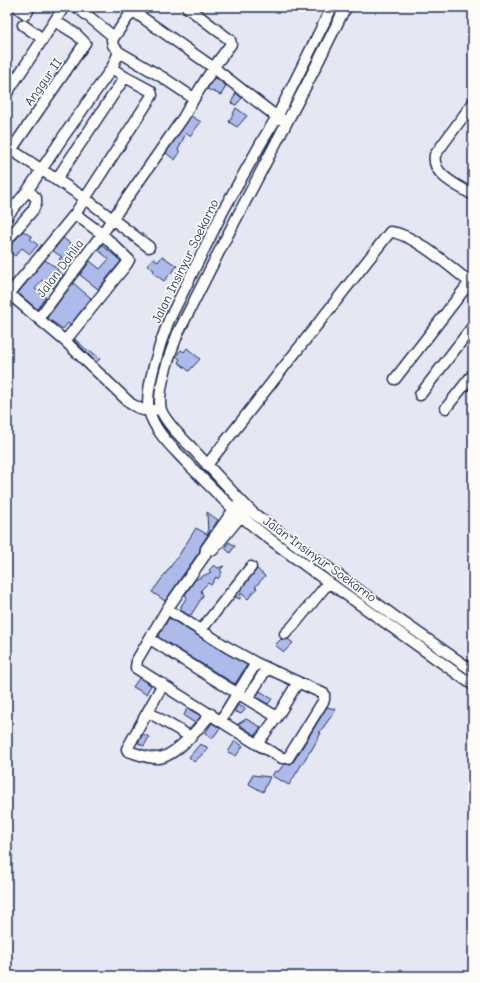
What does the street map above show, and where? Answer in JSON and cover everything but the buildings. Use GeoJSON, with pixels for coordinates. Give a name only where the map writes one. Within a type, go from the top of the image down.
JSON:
{"type":"FeatureCollection","features":[{"type":"Feature","properties":{"kind":"street"},"geometry":{"type":"LineString","coordinates":[[17,7],[26,14],[30,7]]}},
{"type":"Feature","properties":{"kind":"street"},"geometry":{"type":"LineString","coordinates":[[7,93],[64,7]]}},
{"type":"Feature","properties":{"kind":"street"},"geometry":{"type":"LineString","coordinates":[[77,7],[114,37]]}},
{"type":"Feature","properties":{"kind":"street","name":"Jalan Dahlia"},"geometry":{"type":"LineString","coordinates":[[39,318],[113,219],[183,118],[193,99],[231,44],[231,42],[187,7]]}},
{"type":"Feature","properties":{"kind":"street","name":"Jalan Insinyur Soekarno"},"geometry":{"type":"LineString","coordinates":[[332,7],[277,117],[235,189],[168,320],[153,370],[150,385],[149,410],[154,425],[165,439],[237,513],[328,582],[473,685]]}},
{"type":"Feature","properties":{"kind":"street","name":"Jalan Insinyur Soekarno"},"geometry":{"type":"LineString","coordinates":[[347,7],[247,197],[182,326],[171,351],[165,371],[160,400],[161,410],[165,418],[172,426],[244,504],[277,532],[473,671]]}},
{"type":"Feature","properties":{"kind":"street"},"geometry":{"type":"LineString","coordinates":[[193,99],[162,77],[119,52],[113,45],[112,40],[134,9],[277,117],[287,121]]}},
{"type":"Feature","properties":{"kind":"street","name":"Anggur II"},"geometry":{"type":"LineString","coordinates":[[9,151],[86,43],[76,34],[55,21]]}},
{"type":"Feature","properties":{"kind":"street"},"geometry":{"type":"LineString","coordinates":[[23,25],[43,39]]}},
{"type":"Feature","properties":{"kind":"street"},"geometry":{"type":"LineString","coordinates":[[7,216],[28,190],[112,68],[119,52]]}},
{"type":"Feature","properties":{"kind":"street"},"geometry":{"type":"LineString","coordinates":[[112,68],[151,91],[152,94],[86,199],[8,293],[65,341],[131,404],[142,410],[161,410]]}},
{"type":"Feature","properties":{"kind":"street"},"geometry":{"type":"LineString","coordinates":[[56,180],[125,77]]}},
{"type":"Feature","properties":{"kind":"street"},"geometry":{"type":"LineString","coordinates":[[473,103],[434,155],[433,161],[438,170],[451,181],[473,195]]}},
{"type":"Feature","properties":{"kind":"street"},"geometry":{"type":"LineString","coordinates":[[9,151],[86,199],[149,247]]}},
{"type":"Feature","properties":{"kind":"street"},"geometry":{"type":"LineString","coordinates":[[235,189],[247,197]]}},
{"type":"Feature","properties":{"kind":"street"},"geometry":{"type":"LineString","coordinates":[[7,240],[35,206],[36,198],[28,190]]}},
{"type":"Feature","properties":{"kind":"street"},"geometry":{"type":"LineString","coordinates":[[65,341],[128,263],[128,257],[102,234],[75,214]]}},
{"type":"Feature","properties":{"kind":"street"},"geometry":{"type":"LineString","coordinates":[[207,465],[390,232],[398,232],[414,240],[472,284],[395,378]]}},
{"type":"Feature","properties":{"kind":"street"},"geometry":{"type":"LineString","coordinates":[[168,320],[182,326]]}},
{"type":"Feature","properties":{"kind":"street"},"geometry":{"type":"LineString","coordinates":[[420,395],[473,326]]}},
{"type":"Feature","properties":{"kind":"street"},"geometry":{"type":"LineString","coordinates":[[446,408],[473,374]]}},
{"type":"Feature","properties":{"kind":"street"},"geometry":{"type":"LineString","coordinates":[[167,608],[256,663],[322,692],[325,696],[289,757],[286,759],[282,758],[257,744],[136,668],[137,660],[167,608],[205,555],[210,553],[244,504]]}},
{"type":"Feature","properties":{"kind":"street"},"geometry":{"type":"LineString","coordinates":[[201,630],[251,567]]}},
{"type":"Feature","properties":{"kind":"street"},"geometry":{"type":"LineString","coordinates":[[285,634],[307,610],[328,582]]}},
{"type":"Feature","properties":{"kind":"street"},"geometry":{"type":"LineString","coordinates":[[384,622],[391,613]]}},
{"type":"Feature","properties":{"kind":"street"},"geometry":{"type":"LineString","coordinates":[[150,639],[277,717]]}},
{"type":"Feature","properties":{"kind":"street"},"geometry":{"type":"LineString","coordinates":[[221,720],[256,663]]}},
{"type":"Feature","properties":{"kind":"street"},"geometry":{"type":"LineString","coordinates":[[248,698],[267,668]]}},
{"type":"Feature","properties":{"kind":"street"},"geometry":{"type":"LineString","coordinates":[[257,744],[277,717],[298,682]]}},
{"type":"Feature","properties":{"kind":"street"},"geometry":{"type":"LineString","coordinates":[[163,684],[128,751],[152,758],[164,757],[191,737],[211,714]]}},
{"type":"Feature","properties":{"kind":"street"},"geometry":{"type":"LineString","coordinates":[[148,712],[191,737]]}}]}
